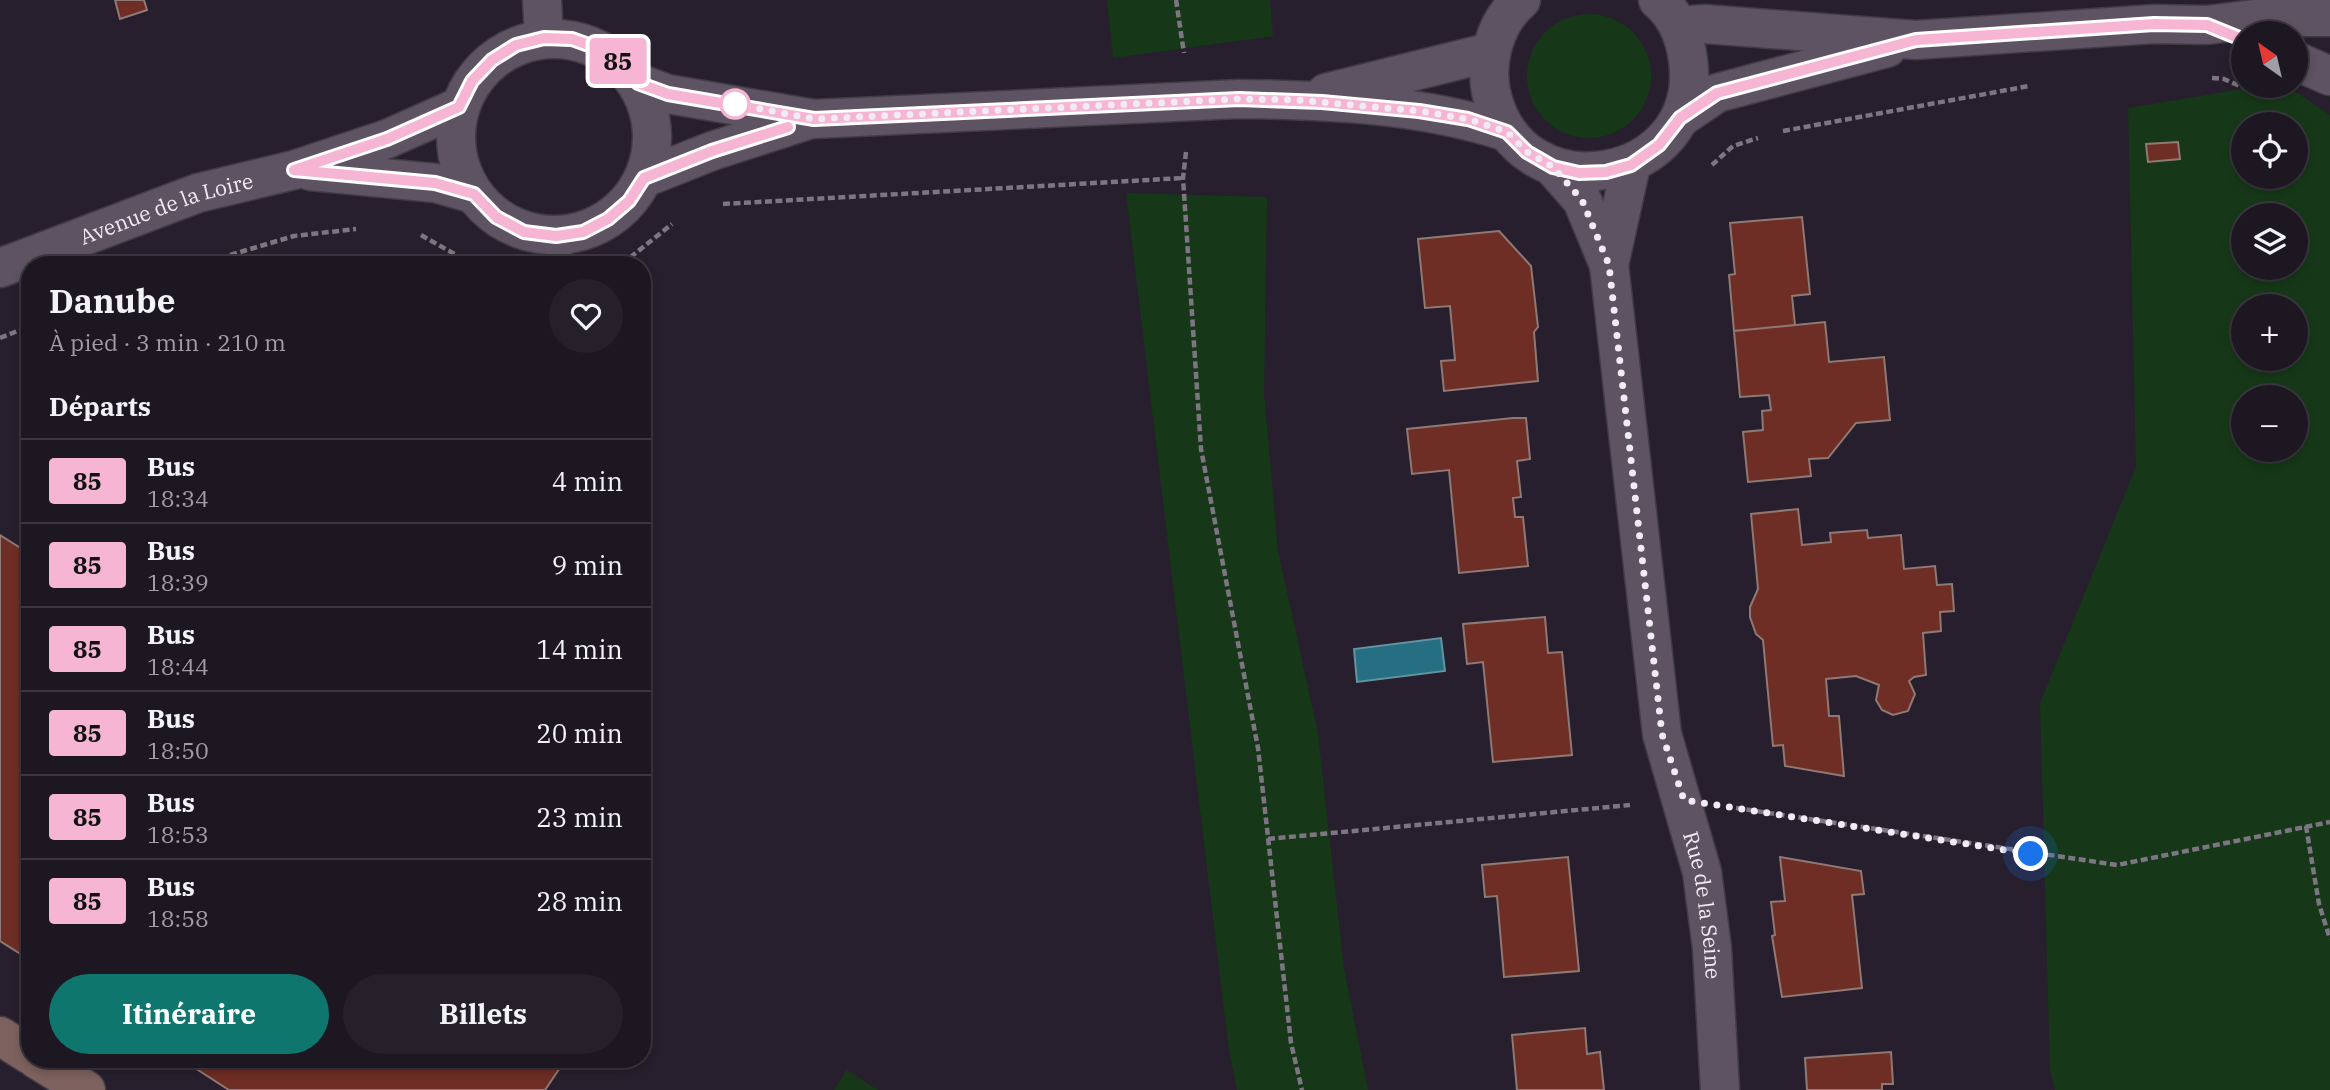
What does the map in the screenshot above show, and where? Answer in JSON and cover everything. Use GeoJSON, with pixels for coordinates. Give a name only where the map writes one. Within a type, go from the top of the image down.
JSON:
{"type":"FeatureCollection","features":[{"type":"Feature","properties":{"kind":"main road"},"geometry":{"type":"LineString","coordinates":[[0,1036],[21,1049]]}},
{"type":"Feature","properties":{"kind":"main road"},"geometry":{"type":"LineString","coordinates":[[51,1068],[86,1090]]}},
{"type":"Feature","properties":{"kind":"street"},"geometry":{"type":"LineString","coordinates":[[542,0],[544,38]]}},
{"type":"Feature","properties":{"kind":"street"},"geometry":{"type":"LineString","coordinates":[[1521,0],[1500,27],[1491,52],[1489,80],[1495,107],[1507,132],[1527,152],[1553,167],[1579,173],[1606,172],[1631,165],[1659,145],[1680,118],[1717,93],[1916,40]]}},
{"type":"Feature","properties":{"kind":"street"},"geometry":{"type":"LineString","coordinates":[[1669,13],[1705,24],[1916,40],[2154,24],[2207,25],[2272,17],[2330,17]]}},
{"type":"Feature","properties":{"kind":"street"},"geometry":{"type":"LineString","coordinates":[[1669,13],[1690,71],[1680,118]]}},
{"type":"Feature","properties":{"kind":"street"},"geometry":{"type":"LineString","coordinates":[[2207,25],[2231,35]]}},
{"type":"Feature","properties":{"kind":"street"},"geometry":{"type":"LineString","coordinates":[[544,38],[572,39],[597,48],[620,63],[638,83],[650,114],[653,146],[644,178],[629,201],[608,219],[583,232],[558,250],[496,217],[474,194],[460,167],[455,137],[459,107],[472,81],[492,60],[516,45],[544,38]]}},
{"type":"Feature","properties":{"kind":"street"},"geometry":{"type":"LineString","coordinates":[[1297,100],[1491,52]]}},
{"type":"Feature","properties":{"kind":"street"},"geometry":{"type":"LineString","coordinates":[[2308,66],[2330,76]]}},
{"type":"Feature","properties":{"kind":"street"},"geometry":{"type":"LineString","coordinates":[[638,83],[668,94],[814,119],[1239,99],[1297,100],[1419,111],[1468,119],[1507,132]]}},
{"type":"Feature","properties":{"kind":"street","name":"Avenue de la Loire"},"geometry":{"type":"LineString","coordinates":[[32,256],[198,194],[294,170],[387,139],[459,107]]}},
{"type":"Feature","properties":{"kind":"street"},"geometry":{"type":"LineString","coordinates":[[644,178],[712,151],[814,119]]}},
{"type":"Feature","properties":{"kind":"street","name":"Rue de la Seine"},"geometry":{"type":"LineString","coordinates":[[1609,265],[1631,165]]}},
{"type":"Feature","properties":{"kind":"street","name":"Rue de la Seine"},"geometry":{"type":"LineString","coordinates":[[1553,167],[1582,200],[1609,265],[1662,734],[1684,800],[1702,872],[1710,935],[1720,1090]]}},
{"type":"Feature","properties":{"kind":"street","name":"Avenue de la Loire"},"geometry":{"type":"LineString","coordinates":[[294,170],[435,183],[474,194]]}},
{"type":"Feature","properties":{"kind":"street","name":"Avenue de la Loire"},"geometry":{"type":"LineString","coordinates":[[0,268],[21,260]]}},
{"type":"Feature","properties":{"kind":"path"},"geometry":{"type":"LineString","coordinates":[[2210,78],[2231,82]]}},
{"type":"Feature","properties":{"kind":"path"},"geometry":{"type":"LineString","coordinates":[[1774,133],[2040,85]]}},
{"type":"Feature","properties":{"kind":"path"},"geometry":{"type":"LineString","coordinates":[[1709,167],[1733,146],[1763,136]]}},
{"type":"Feature","properties":{"kind":"path"},"geometry":{"type":"LineString","coordinates":[[722,204],[1183,178],[1201,449],[1258,748],[1291,1043],[1302,1090]]}},
{"type":"Feature","properties":{"kind":"path"},"geometry":{"type":"LineString","coordinates":[[632,256],[673,222]]}},
{"type":"Feature","properties":{"kind":"path"},"geometry":{"type":"LineString","coordinates":[[228,256],[294,236],[362,229]]}},
{"type":"Feature","properties":{"kind":"path"},"geometry":{"type":"LineString","coordinates":[[414,231],[458,256]]}},
{"type":"Feature","properties":{"kind":"path"},"geometry":{"type":"LineString","coordinates":[[0,338],[21,330]]}},
{"type":"Feature","properties":{"kind":"path"},"geometry":{"type":"LineString","coordinates":[[1268,839],[1684,800],[2117,864],[2330,822]]}},
{"type":"Feature","properties":{"kind":"path"},"geometry":{"type":"LineString","coordinates":[[2306,826],[2319,905],[2330,939]]}},
{"type":"Feature","properties":{"kind":"green space"},"geometry":{"type":"Polygon","coordinates":[[[1107,0],[1270,0],[1273,36],[1113,58],[1107,0]]]}},
{"type":"Feature","properties":{"kind":"green space"},"geometry":{"type":"Polygon","coordinates":[[[1589,14],[1613,19],[1633,32],[1646,52],[1651,76],[1646,100],[1633,120],[1613,133],[1589,138],[1565,133],[1545,120],[1532,100],[1527,76],[1532,52],[1545,32],[1565,19],[1589,14]]]}},
{"type":"Feature","properties":{"kind":"green space"},"geometry":{"type":"Polygon","coordinates":[[[2231,91],[2231,98],[2305,98],[2330,115],[2330,1090],[2055,1090],[2050,1069],[2040,703],[2136,467],[2128,108],[2231,91]]]}},
{"type":"Feature","properties":{"kind":"green space"},"geometry":{"type":"Polygon","coordinates":[[[1126,193],[1267,197],[1264,393],[1278,551],[1318,733],[1344,969],[1368,1090],[1237,1090],[1229,1051],[1126,193]]]}},
{"type":"Feature","properties":{"kind":"green space"},"geometry":{"type":"Polygon","coordinates":[[[847,1070],[878,1090],[834,1090],[847,1070]]]}},
{"type":"Feature","properties":{"kind":"water"},"geometry":{"type":"Polygon","coordinates":[[[1441,638],[1445,671],[1357,682],[1354,649],[1441,638]]]}},
{"type":"Feature","properties":{"kind":"building"},"geometry":{"type":"Polygon","coordinates":[[[115,0],[144,0],[147,10],[120,19],[115,0]]]}},
{"type":"Feature","properties":{"kind":"building"},"geometry":{"type":"Polygon","coordinates":[[[2178,142],[2180,159],[2148,162],[2146,144],[2178,142]]]}},
{"type":"Feature","properties":{"kind":"building"},"geometry":{"type":"Polygon","coordinates":[[[1802,217],[1810,294],[1792,296],[1795,325],[1734,331],[1729,275],[1735,274],[1730,223],[1802,217]]]}},
{"type":"Feature","properties":{"kind":"building"},"geometry":{"type":"Polygon","coordinates":[[[1499,231],[1531,266],[1538,327],[1534,332],[1538,381],[1444,391],[1441,361],[1455,360],[1450,306],[1425,308],[1418,239],[1499,231]]]}},
{"type":"Feature","properties":{"kind":"building"},"geometry":{"type":"Polygon","coordinates":[[[1825,322],[1829,362],[1884,357],[1890,420],[1856,423],[1828,458],[1809,459],[1811,476],[1748,482],[1743,432],[1763,430],[1762,411],[1771,410],[1769,395],[1740,397],[1734,331],[1825,322]]]}},
{"type":"Feature","properties":{"kind":"building"},"geometry":{"type":"Polygon","coordinates":[[[1526,418],[1530,459],[1517,461],[1521,497],[1513,498],[1515,517],[1523,517],[1528,566],[1459,573],[1449,470],[1412,474],[1407,429],[1526,418]]]}},
{"type":"Feature","properties":{"kind":"building"},"geometry":{"type":"Polygon","coordinates":[[[1798,509],[1802,545],[1831,542],[1830,533],[1867,530],[1868,538],[1901,535],[1904,569],[1935,566],[1937,585],[1952,584],[1954,611],[1940,612],[1941,631],[1923,633],[1926,675],[1914,677],[1909,681],[1915,694],[1908,711],[1893,715],[1882,710],[1876,700],[1879,685],[1856,676],[1826,679],[1829,716],[1839,716],[1844,776],[1785,766],[1783,745],[1773,746],[1763,640],[1756,634],[1750,617],[1750,607],[1758,589],[1751,514],[1798,509]]]}},
{"type":"Feature","properties":{"kind":"building"},"geometry":{"type":"Polygon","coordinates":[[[0,535],[21,548],[21,954],[0,941],[0,535]]]}},
{"type":"Feature","properties":{"kind":"building"},"geometry":{"type":"Polygon","coordinates":[[[1545,617],[1548,653],[1562,652],[1572,755],[1493,762],[1483,662],[1467,664],[1463,624],[1545,617]]]}},
{"type":"Feature","properties":{"kind":"building"},"geometry":{"type":"Polygon","coordinates":[[[1568,857],[1579,971],[1504,977],[1497,896],[1485,897],[1482,865],[1568,857]]]}},
{"type":"Feature","properties":{"kind":"building"},"geometry":{"type":"Polygon","coordinates":[[[1780,857],[1861,871],[1864,894],[1852,895],[1862,988],[1782,997],[1772,936],[1775,935],[1771,902],[1785,901],[1780,857]]]}},
{"type":"Feature","properties":{"kind":"building"},"geometry":{"type":"Polygon","coordinates":[[[1585,1028],[1587,1054],[1600,1052],[1604,1090],[1517,1090],[1512,1035],[1585,1028]]]}},
{"type":"Feature","properties":{"kind":"building"},"geometry":{"type":"Polygon","coordinates":[[[1891,1052],[1893,1084],[1882,1084],[1882,1090],[1807,1090],[1805,1058],[1891,1052]]]}},
{"type":"Feature","properties":{"kind":"building"},"geometry":{"type":"Polygon","coordinates":[[[195,1068],[560,1068],[545,1090],[229,1090],[195,1068]]]}},
{"type":"Feature","properties":{"kind":"bus line","name":"85"},"geometry":{"type":"LineString","coordinates":[[788,127],[675,164],[644,178],[629,201],[608,219],[583,232],[556,236],[524,232],[496,217],[474,194],[435,183],[294,170],[387,139],[459,107],[472,81],[492,60],[516,45],[544,38],[572,39],[597,48],[620,63],[638,83],[668,94],[814,119],[1239,99],[1297,100],[1419,111],[1468,119],[1507,132],[1527,152],[1553,167],[1579,173],[1606,172],[1631,165],[1659,145],[1680,118],[1717,93],[1916,40],[2154,24],[2207,25],[2231,35]]}},
{"type":"Feature","properties":{"kind":"route"},"geometry":{"type":"LineString","coordinates":[[735,104],[814,119],[1239,99],[1297,100],[1419,111],[1468,119],[1507,132],[1527,152],[1553,167],[1582,200],[1609,265],[1662,734],[1684,800],[2031,854]]}}]}
